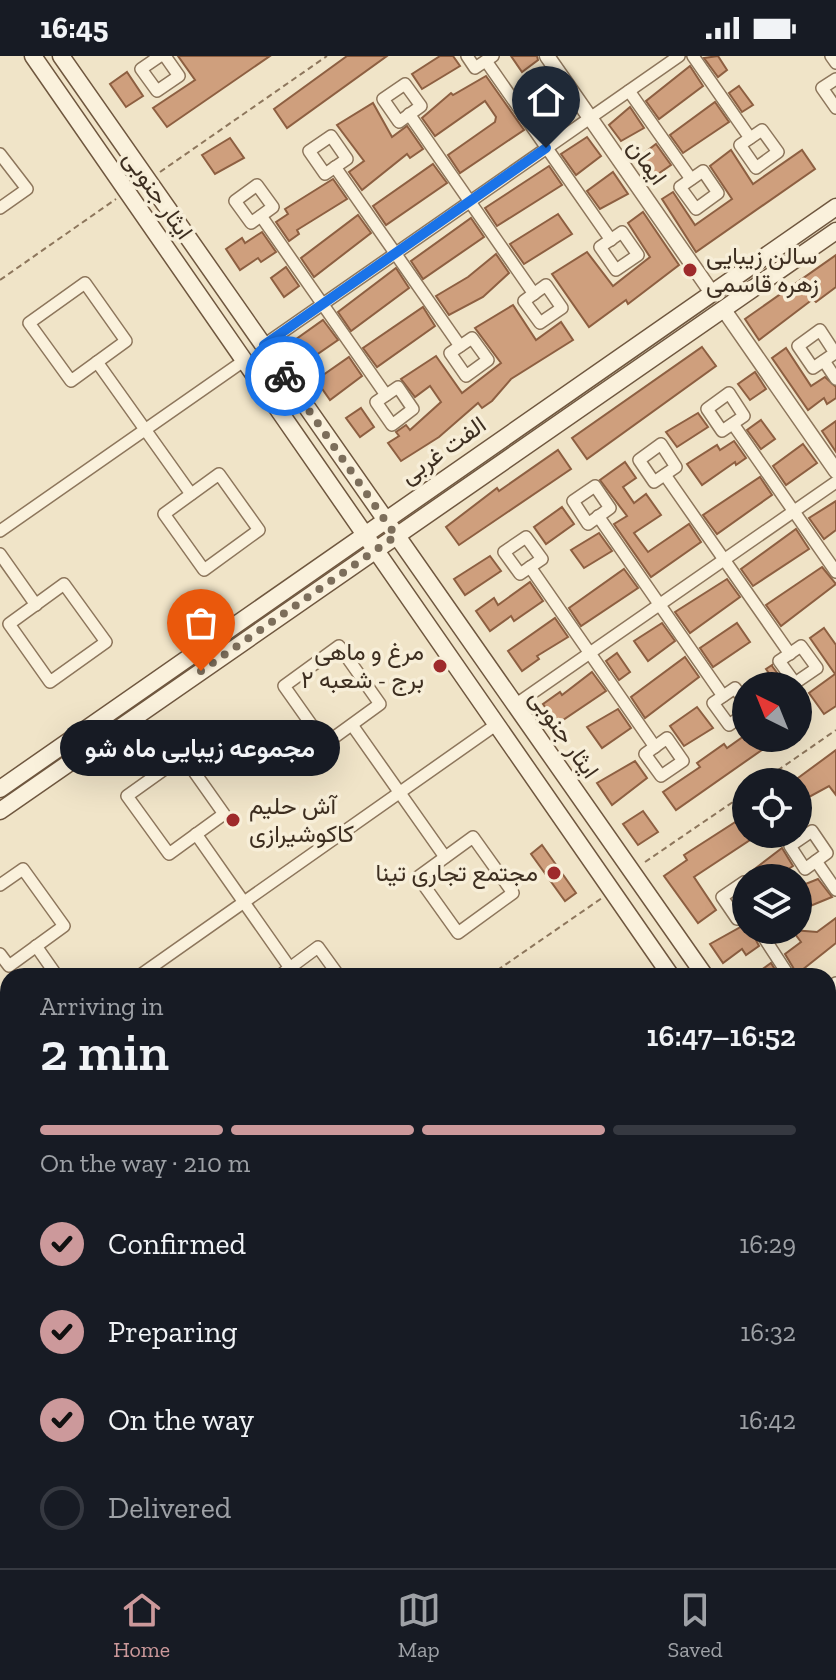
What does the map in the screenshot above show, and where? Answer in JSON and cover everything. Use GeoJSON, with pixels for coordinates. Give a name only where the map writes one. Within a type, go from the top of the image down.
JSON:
{"type":"FeatureCollection","features":[{"type":"Feature","properties":{"kind":"main road","name":"ایثار جنوبی"},"geometry":{"type":"LineString","coordinates":[[33,56],[666,968]]}},
{"type":"Feature","properties":{"kind":"main road","name":"ایثار جنوبی"},"geometry":{"type":"LineString","coordinates":[[61,56],[699,968]]}},
{"type":"Feature","properties":{"kind":"main road","name":"الفت غربی"},"geometry":{"type":"LineString","coordinates":[[0,789],[836,207]]}},
{"type":"Feature","properties":{"kind":"main road","name":"الفت غربی"},"geometry":{"type":"LineString","coordinates":[[0,811],[836,231]]}},
{"type":"Feature","properties":{"kind":"street"},"geometry":{"type":"LineString","coordinates":[[467,56],[475,68],[489,59],[546,148],[611,240]]}},
{"type":"Feature","properties":{"kind":"street","name":"ایمان"},"geometry":{"type":"LineString","coordinates":[[547,56],[712,293]]}},
{"type":"Feature","properties":{"kind":"street"},"geometry":{"type":"LineString","coordinates":[[264,345],[679,56]]}},
{"type":"Feature","properties":{"kind":"street"},"geometry":{"type":"LineString","coordinates":[[693,56],[750,138]]}},
{"type":"Feature","properties":{"kind":"street"},"geometry":{"type":"LineString","coordinates":[[831,56],[836,63]]}},
{"type":"Feature","properties":{"kind":"street"},"geometry":{"type":"LineString","coordinates":[[836,79],[822,88],[836,108]]}},
{"type":"Feature","properties":{"kind":"street"},"geometry":{"type":"LineString","coordinates":[[629,91],[691,179]]}},
{"type":"Feature","properties":{"kind":"street"},"geometry":{"type":"LineString","coordinates":[[409,114],[534,294]]}},
{"type":"Feature","properties":{"kind":"street"},"geometry":{"type":"LineString","coordinates":[[0,154],[27,189],[0,208]]}},
{"type":"Feature","properties":{"kind":"street"},"geometry":{"type":"LineString","coordinates":[[335,167],[460,346]]}},
{"type":"Feature","properties":{"kind":"street"},"geometry":{"type":"LineString","coordinates":[[261,216],[386,395]]}},
{"type":"Feature","properties":{"kind":"street"},"geometry":{"type":"LineString","coordinates":[[85,283],[126,341],[97,362],[71,381],[29,323],[85,283]]}},
{"type":"Feature","properties":{"kind":"street"},"geometry":{"type":"LineString","coordinates":[[724,310],[836,471]]}},
{"type":"Feature","properties":{"kind":"street"},"geometry":{"type":"LineString","coordinates":[[0,531],[245,360]]}},
{"type":"Feature","properties":{"kind":"street"},"geometry":{"type":"LineString","coordinates":[[824,361],[836,379]]}},
{"type":"Feature","properties":{"kind":"street"},"geometry":{"type":"LineString","coordinates":[[97,362],[191,494]]}},
{"type":"Feature","properties":{"kind":"street"},"geometry":{"type":"LineString","coordinates":[[733,424],[836,572]]}},
{"type":"Feature","properties":{"kind":"street"},"geometry":{"type":"LineString","coordinates":[[219,474],[259,530],[204,570],[164,514],[191,494],[219,474]]}},
{"type":"Feature","properties":{"kind":"street"},"geometry":{"type":"LineString","coordinates":[[665,475],[790,654]]}},
{"type":"Feature","properties":{"kind":"street"},"geometry":{"type":"LineString","coordinates":[[515,705],[836,482]]}},
{"type":"Feature","properties":{"kind":"street"},"geometry":{"type":"LineString","coordinates":[[598,516],[723,696]]}},
{"type":"Feature","properties":{"kind":"street"},"geometry":{"type":"LineString","coordinates":[[0,554],[36,605]]}},
{"type":"Feature","properties":{"kind":"street"},"geometry":{"type":"LineString","coordinates":[[530,567],[655,747]]}},
{"type":"Feature","properties":{"kind":"street"},"geometry":{"type":"LineString","coordinates":[[64,584],[106,642],[50,682],[9,624],[36,605],[64,584]]}},
{"type":"Feature","properties":{"kind":"street"},"geometry":{"type":"LineString","coordinates":[[339,646],[380,704],[352,725],[325,744],[284,686],[339,646]]}},
{"type":"Feature","properties":{"kind":"street"},"geometry":{"type":"LineString","coordinates":[[732,690],[713,703],[729,725],[732,723]]}},
{"type":"Feature","properties":{"kind":"street"},"geometry":{"type":"LineString","coordinates":[[150,968],[497,724]]}},
{"type":"Feature","properties":{"kind":"street"},"geometry":{"type":"LineString","coordinates":[[352,725],[445,857]]}},
{"type":"Feature","properties":{"kind":"street"},"geometry":{"type":"LineString","coordinates":[[183,756],[224,814],[196,834],[169,854],[127,796],[183,756]]}},
{"type":"Feature","properties":{"kind":"street"},"geometry":{"type":"LineString","coordinates":[[196,834],[290,968],[318,947],[333,968]]}},
{"type":"Feature","properties":{"kind":"street"},"geometry":{"type":"LineString","coordinates":[[473,837],[513,893],[458,933],[418,877],[445,857],[473,837]]}},
{"type":"Feature","properties":{"kind":"street"},"geometry":{"type":"LineString","coordinates":[[816,861],[836,890]]}},
{"type":"Feature","properties":{"kind":"street"},"geometry":{"type":"LineString","coordinates":[[0,885],[23,869],[64,926],[9,966],[0,954]]}},
{"type":"Feature","properties":{"kind":"street"},"geometry":{"type":"LineString","coordinates":[[732,890],[722,897],[732,912]]}},
{"type":"Feature","properties":{"kind":"street"},"geometry":{"type":"LineString","coordinates":[[768,944],[784,968]]}},
{"type":"Feature","properties":{"kind":"street"},"geometry":{"type":"LineString","coordinates":[[36,946],[51,968]]}},
{"type":"Feature","properties":{"kind":"path"},"geometry":{"type":"LineString","coordinates":[[148,180],[327,56]]}},
{"type":"Feature","properties":{"kind":"path"},"geometry":{"type":"LineString","coordinates":[[0,280],[127,191]]}},
{"type":"Feature","properties":{"kind":"path"},"geometry":{"type":"LineString","coordinates":[[781,768],[836,730]]}},
{"type":"Feature","properties":{"kind":"path"},"geometry":{"type":"LineString","coordinates":[[632,872],[732,803]]}},
{"type":"Feature","properties":{"kind":"path"},"geometry":{"type":"LineString","coordinates":[[501,968],[613,891]]}},
{"type":"Feature","properties":{"kind":"building"},"geometry":{"type":"Polygon","coordinates":[[[178,56],[270,56],[167,127],[153,108],[195,80],[178,56]]]}},
{"type":"Feature","properties":{"kind":"building"},"geometry":{"type":"Polygon","coordinates":[[[347,56],[387,56],[287,128],[274,109],[347,56]]]}},
{"type":"Feature","properties":{"kind":"building"},"geometry":{"type":"Polygon","coordinates":[[[440,56],[453,56],[460,66],[422,89],[412,74],[440,56]]]}},
{"type":"Feature","properties":{"kind":"building"},"geometry":{"type":"Polygon","coordinates":[[[511,56],[537,56],[538,60],[522,72],[511,56]]]}},
{"type":"Feature","properties":{"kind":"building"},"geometry":{"type":"Polygon","coordinates":[[[718,56],[727,70],[718,77],[704,58],[718,56]]]}},
{"type":"Feature","properties":{"kind":"building"},"geometry":{"type":"Polygon","coordinates":[[[690,66],[703,86],[659,119],[646,101],[690,66]]]}},
{"type":"Feature","properties":{"kind":"building"},"geometry":{"type":"Polygon","coordinates":[[[127,72],[143,96],[126,107],[110,84],[127,72]]]}},
{"type":"Feature","properties":{"kind":"building"},"geometry":{"type":"Polygon","coordinates":[[[486,76],[524,130],[460,173],[448,155],[495,122],[496,117],[485,101],[435,136],[422,118],[451,93],[453,95],[486,76]]]}},
{"type":"Feature","properties":{"kind":"building"},"geometry":{"type":"Polygon","coordinates":[[[553,83],[565,100],[538,121],[524,100],[553,83]]]}},
{"type":"Feature","properties":{"kind":"building"},"geometry":{"type":"Polygon","coordinates":[[[739,86],[753,105],[742,112],[729,93],[739,86]]]}},
{"type":"Feature","properties":{"kind":"building"},"geometry":{"type":"Polygon","coordinates":[[[715,102],[729,122],[683,153],[670,135],[715,102]]]}},
{"type":"Feature","properties":{"kind":"building"},"geometry":{"type":"Polygon","coordinates":[[[373,103],[392,137],[407,126],[423,149],[410,158],[407,154],[362,190],[349,172],[364,161],[337,125],[373,103]]]}},
{"type":"Feature","properties":{"kind":"building"},"geometry":{"type":"Polygon","coordinates":[[[630,107],[644,128],[621,141],[609,125],[630,107]]]}},
{"type":"Feature","properties":{"kind":"building"},"geometry":{"type":"Polygon","coordinates":[[[587,137],[601,156],[576,175],[561,154],[587,137]]]}},
{"type":"Feature","properties":{"kind":"building"},"geometry":{"type":"Polygon","coordinates":[[[230,138],[244,158],[215,174],[202,155],[230,138]]]}},
{"type":"Feature","properties":{"kind":"building"},"geometry":{"type":"Polygon","coordinates":[[[656,144],[671,165],[649,180],[635,160],[656,144]]]}},
{"type":"Feature","properties":{"kind":"building"},"geometry":{"type":"Polygon","coordinates":[[[731,150],[753,184],[802,150],[815,169],[696,252],[662,199],[673,192],[695,225],[732,199],[710,166],[731,150]]]}},
{"type":"Feature","properties":{"kind":"building"},"geometry":{"type":"Polygon","coordinates":[[[433,164],[447,183],[386,225],[373,206],[433,164]]]}},
{"type":"Feature","properties":{"kind":"building"},"geometry":{"type":"Polygon","coordinates":[[[549,166],[562,185],[497,226],[485,208],[549,166]]]}},
{"type":"Feature","properties":{"kind":"building"},"geometry":{"type":"Polygon","coordinates":[[[613,172],[628,194],[600,209],[587,191],[613,172]]]}},
{"type":"Feature","properties":{"kind":"building"},"geometry":{"type":"Polygon","coordinates":[[[333,179],[347,199],[297,230],[299,234],[289,241],[276,222],[288,214],[285,209],[333,179]]]}},
{"type":"Feature","properties":{"kind":"building"},"geometry":{"type":"Polygon","coordinates":[[[643,212],[679,265],[628,304],[626,300],[589,327],[552,274],[587,252],[613,286],[650,257],[628,223],[643,212]]]}},
{"type":"Feature","properties":{"kind":"building"},"geometry":{"type":"Polygon","coordinates":[[[558,214],[572,234],[524,264],[510,244],[558,214]]]}},
{"type":"Feature","properties":{"kind":"building"},"geometry":{"type":"Polygon","coordinates":[[[358,215],[371,233],[314,277],[301,258],[358,215]]]}},
{"type":"Feature","properties":{"kind":"building"},"geometry":{"type":"Polygon","coordinates":[[[471,218],[484,237],[423,279],[411,261],[471,218]]]}},
{"type":"Feature","properties":{"kind":"building"},"geometry":{"type":"Polygon","coordinates":[[[262,232],[276,252],[261,262],[258,258],[240,270],[226,249],[242,238],[245,243],[262,232]]]}},
{"type":"Feature","properties":{"kind":"building"},"geometry":{"type":"Polygon","coordinates":[[[496,254],[509,273],[483,297],[449,315],[436,296],[468,277],[496,254]]]}},
{"type":"Feature","properties":{"kind":"building"},"geometry":{"type":"Polygon","coordinates":[[[836,255],[836,287],[816,302],[813,299],[759,340],[745,319],[836,255]]]}},
{"type":"Feature","properties":{"kind":"building"},"geometry":{"type":"Polygon","coordinates":[[[286,267],[299,286],[284,297],[271,278],[286,267]]]}},
{"type":"Feature","properties":{"kind":"building"},"geometry":{"type":"Polygon","coordinates":[[[396,268],[409,288],[351,331],[338,312],[396,268]]]}},
{"type":"Feature","properties":{"kind":"building"},"geometry":{"type":"Polygon","coordinates":[[[513,305],[536,340],[561,322],[573,340],[511,379],[492,401],[482,408],[478,403],[439,437],[401,461],[388,443],[399,436],[396,432],[406,425],[410,430],[441,402],[430,386],[415,397],[401,379],[436,356],[462,393],[501,363],[475,328],[513,305]]]}},
{"type":"Feature","properties":{"kind":"building"},"geometry":{"type":"Polygon","coordinates":[[[423,307],[435,326],[377,367],[363,348],[423,307]]]}},
{"type":"Feature","properties":{"kind":"building"},"geometry":{"type":"Polygon","coordinates":[[[323,320],[338,340],[306,362],[292,342],[323,320]]]}},
{"type":"Feature","properties":{"kind":"building"},"geometry":{"type":"Polygon","coordinates":[[[702,347],[716,366],[587,459],[572,438],[702,347]]]}},
{"type":"Feature","properties":{"kind":"building"},"geometry":{"type":"Polygon","coordinates":[[[786,348],[811,386],[825,377],[836,387],[836,398],[827,404],[824,398],[808,410],[772,358],[786,348]]]}},
{"type":"Feature","properties":{"kind":"building"},"geometry":{"type":"Polygon","coordinates":[[[349,357],[362,376],[330,400],[316,380],[349,357]]]}},
{"type":"Feature","properties":{"kind":"building"},"geometry":{"type":"Polygon","coordinates":[[[755,372],[766,389],[750,400],[738,384],[755,372]]]}},
{"type":"Feature","properties":{"kind":"building"},"geometry":{"type":"Polygon","coordinates":[[[361,408],[374,427],[360,437],[346,418],[361,408]]]}},
{"type":"Feature","properties":{"kind":"building"},"geometry":{"type":"Polygon","coordinates":[[[698,413],[708,427],[677,447],[666,432],[698,413]]]}},
{"type":"Feature","properties":{"kind":"building"},"geometry":{"type":"Polygon","coordinates":[[[761,420],[775,439],[761,449],[747,430],[761,420]]]}},
{"type":"Feature","properties":{"kind":"building"},"geometry":{"type":"Polygon","coordinates":[[[836,421],[836,452],[822,431],[836,421]]]}},
{"type":"Feature","properties":{"kind":"building"},"geometry":{"type":"Polygon","coordinates":[[[734,441],[746,458],[702,485],[687,464],[717,445],[720,450],[734,441]]]}},
{"type":"Feature","properties":{"kind":"building"},"geometry":{"type":"Polygon","coordinates":[[[803,444],[817,463],[786,485],[773,466],[803,444]]]}},
{"type":"Feature","properties":{"kind":"building"},"geometry":{"type":"Polygon","coordinates":[[[558,450],[571,469],[459,545],[446,527],[497,488],[499,491],[558,450]]]}},
{"type":"Feature","properties":{"kind":"building"},"geometry":{"type":"Polygon","coordinates":[[[625,462],[636,478],[623,487],[634,503],[646,494],[661,515],[634,533],[648,552],[689,524],[701,542],[651,577],[614,524],[627,516],[600,480],[625,462]]]}},
{"type":"Feature","properties":{"kind":"building"},"geometry":{"type":"Polygon","coordinates":[[[760,477],[772,495],[717,534],[703,515],[760,477]]]}},
{"type":"Feature","properties":{"kind":"building"},"geometry":{"type":"Polygon","coordinates":[[[836,501],[836,530],[824,539],[809,518],[836,501]]]}},
{"type":"Feature","properties":{"kind":"building"},"geometry":{"type":"Polygon","coordinates":[[[562,507],[574,524],[546,544],[534,527],[562,507]]]}},
{"type":"Feature","properties":{"kind":"building"},"geometry":{"type":"Polygon","coordinates":[[[796,529],[809,549],[753,586],[741,569],[796,529]]]}},
{"type":"Feature","properties":{"kind":"building"},"geometry":{"type":"Polygon","coordinates":[[[599,533],[612,551],[584,568],[571,550],[599,533]]]}},
{"type":"Feature","properties":{"kind":"building"},"geometry":{"type":"Polygon","coordinates":[[[490,556],[501,571],[465,595],[454,579],[490,556]]]}},
{"type":"Feature","properties":{"kind":"building"},"geometry":{"type":"Polygon","coordinates":[[[822,567],[836,584],[781,626],[766,605],[822,567]]]}},
{"type":"Feature","properties":{"kind":"building"},"geometry":{"type":"Polygon","coordinates":[[[624,569],[638,588],[581,626],[569,608],[624,569]]]}},
{"type":"Feature","properties":{"kind":"building"},"geometry":{"type":"Polygon","coordinates":[[[727,579],[740,597],[690,633],[675,612],[727,579]]]}},
{"type":"Feature","properties":{"kind":"building"},"geometry":{"type":"Polygon","coordinates":[[[530,582],[543,601],[514,621],[511,616],[490,631],[476,611],[494,598],[498,605],[530,582]]]}},
{"type":"Feature","properties":{"kind":"building"},"geometry":{"type":"Polygon","coordinates":[[[555,618],[568,637],[537,656],[539,659],[522,671],[508,651],[555,618]]]}},
{"type":"Feature","properties":{"kind":"building"},"geometry":{"type":"Polygon","coordinates":[[[662,623],[675,641],[648,661],[634,641],[662,623]]]}},
{"type":"Feature","properties":{"kind":"building"},"geometry":{"type":"Polygon","coordinates":[[[737,623],[750,642],[713,667],[700,648],[737,623]]]}},
{"type":"Feature","properties":{"kind":"building"},"geometry":{"type":"Polygon","coordinates":[[[824,628],[836,645],[836,706],[824,714],[812,697],[812,691],[835,674],[810,638],[824,628]]]}},
{"type":"Feature","properties":{"kind":"building"},"geometry":{"type":"Polygon","coordinates":[[[617,653],[630,672],[619,680],[606,661],[617,653]]]}},
{"type":"Feature","properties":{"kind":"building"},"geometry":{"type":"Polygon","coordinates":[[[685,657],[699,677],[645,718],[631,697],[685,657]]]}},
{"type":"Feature","properties":{"kind":"building"},"geometry":{"type":"Polygon","coordinates":[[[772,665],[777,672],[768,672],[766,669],[772,665]]]}},
{"type":"Feature","properties":{"kind":"building"},"geometry":{"type":"Polygon","coordinates":[[[592,672],[606,691],[557,724],[543,704],[560,692],[562,695],[592,672]]]}},
{"type":"Feature","properties":{"kind":"building"},"geometry":{"type":"Polygon","coordinates":[[[697,707],[713,728],[684,746],[670,726],[697,707]]]}},
{"type":"Feature","properties":{"kind":"building"},"geometry":{"type":"Polygon","coordinates":[[[618,709],[631,728],[602,748],[587,727],[618,709]]]}},
{"type":"Feature","properties":{"kind":"building"},"geometry":{"type":"Polygon","coordinates":[[[724,744],[727,748],[732,744],[732,752],[759,752],[676,810],[663,792],[700,767],[697,763],[724,744]]]}},
{"type":"Feature","properties":{"kind":"building"},"geometry":{"type":"Polygon","coordinates":[[[836,750],[836,795],[829,786],[812,795],[812,768],[836,750]]]}},
{"type":"Feature","properties":{"kind":"building"},"geometry":{"type":"Polygon","coordinates":[[[635,761],[647,778],[612,805],[597,783],[635,761]]]}},
{"type":"Feature","properties":{"kind":"building"},"geometry":{"type":"Polygon","coordinates":[[[643,811],[658,832],[638,845],[623,824],[643,811]]]}},
{"type":"Feature","properties":{"kind":"building"},"geometry":{"type":"Polygon","coordinates":[[[732,824],[732,848],[738,848],[694,877],[716,910],[698,923],[664,876],[687,860],[684,855],[732,824]]]}},
{"type":"Feature","properties":{"kind":"building","name":"مجتمع تجاری تینا"},"geometry":{"type":"Polygon","coordinates":[[[542,845],[576,893],[565,901],[531,854],[542,845]]]}},
{"type":"Feature","properties":{"kind":"building"},"geometry":{"type":"Polygon","coordinates":[[[782,848],[792,864],[761,864],[782,848]]]}},
{"type":"Feature","properties":{"kind":"building"},"geometry":{"type":"Polygon","coordinates":[[[818,879],[832,897],[812,905],[812,881],[818,879]]]}},
{"type":"Feature","properties":{"kind":"building"},"geometry":{"type":"Polygon","coordinates":[[[836,918],[836,943],[805,968],[793,968],[785,954],[798,944],[812,944],[812,932],[817,932],[836,918]]]}},
{"type":"Feature","properties":{"kind":"building"},"geometry":{"type":"Polygon","coordinates":[[[732,932],[732,944],[759,946],[746,955],[742,949],[723,963],[710,944],[732,932]]]}},
{"type":"Feature","properties":{"kind":"way so far"},"geometry":{"type":"LineString","coordinates":[[201,671],[396,536],[285,376]]}},
{"type":"Feature","properties":{"kind":"place","name":"سالن زیبایی زهره قاسمی"},"geometry":{"type":"Point","coordinates":[690,270]}},
{"type":"Feature","properties":{"kind":"place","name":"مرغ و ماهی برج - شعبه ۲"},"geometry":{"type":"Point","coordinates":[440,666]}},
{"type":"Feature","properties":{"kind":"place","name":"مجموعه زیبایی ماه شو"},"geometry":{"type":"Point","coordinates":[201,671]}},
{"type":"Feature","properties":{"kind":"place","name":"آش حلیم کاکوشیرازی"},"geometry":{"type":"Point","coordinates":[233,820]}},
{"type":"Feature","properties":{"kind":"place","name":"مجتمع تجاری تینا"},"geometry":{"type":"Point","coordinates":[554,873]}},
{"type":"Feature","properties":{"kind":"route"},"geometry":{"type":"LineString","coordinates":[[285,376],[264,345],[546,148]]}}]}
